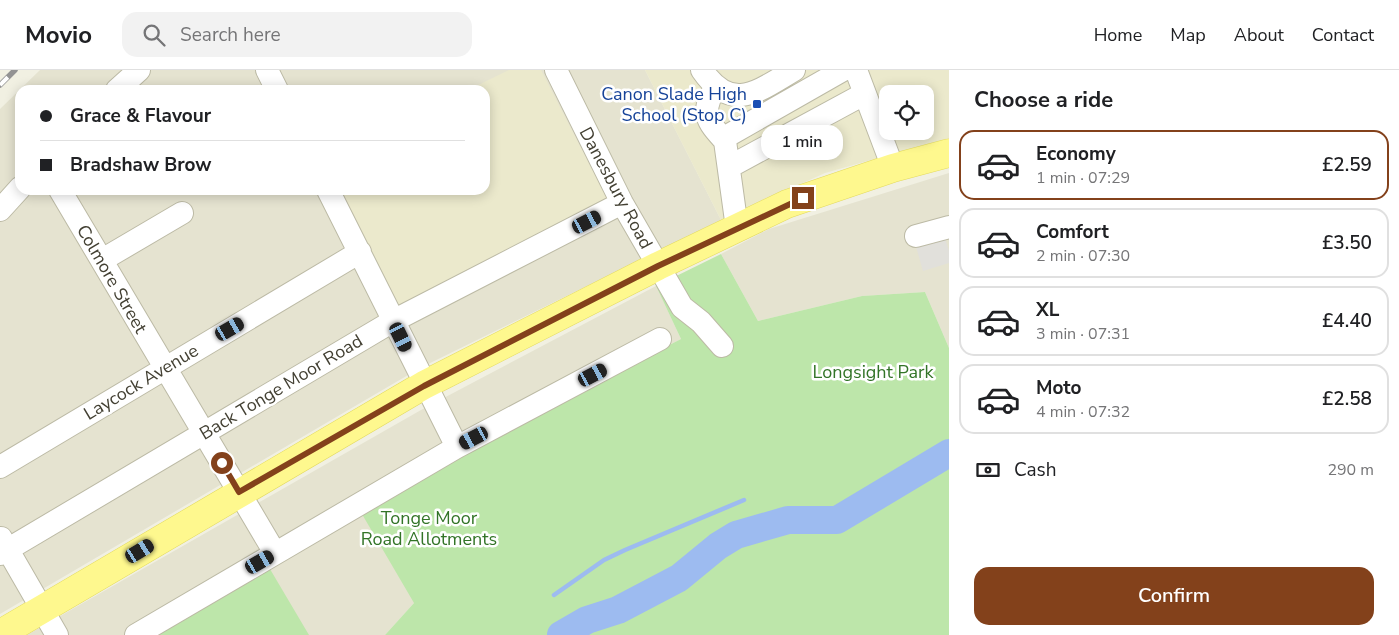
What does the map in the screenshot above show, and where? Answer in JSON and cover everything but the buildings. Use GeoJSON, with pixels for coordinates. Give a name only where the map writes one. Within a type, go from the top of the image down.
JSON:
{"type":"FeatureCollection","features":[{"type":"Feature","properties":{"kind":"main road"},"geometry":{"type":"LineString","coordinates":[[0,634],[239,492],[424,386],[658,266],[810,195],[893,168],[949,153]]}},
{"type":"Feature","properties":{"kind":"street"},"geometry":{"type":"LineString","coordinates":[[122,85],[139,70]]}},
{"type":"Feature","properties":{"kind":"street"},"geometry":{"type":"LineString","coordinates":[[267,70],[274,85]]}},
{"type":"Feature","properties":{"kind":"street","name":"Danesbury Road"},"geometry":{"type":"LineString","coordinates":[[556,70],[622,204],[682,307],[705,327],[722,346]]}},
{"type":"Feature","properties":{"kind":"street"},"geometry":{"type":"LineString","coordinates":[[708,78],[733,96],[751,94],[794,70]]}},
{"type":"Feature","properties":{"kind":"street"},"geometry":{"type":"LineString","coordinates":[[725,142],[728,135],[843,70]]}},
{"type":"Feature","properties":{"kind":"street"},"geometry":{"type":"LineString","coordinates":[[856,70],[893,168]]}},
{"type":"Feature","properties":{"kind":"street"},"geometry":{"type":"LineString","coordinates":[[708,78],[707,118],[725,142],[738,228]]}},
{"type":"Feature","properties":{"kind":"street"},"geometry":{"type":"LineString","coordinates":[[729,167],[864,94]]}},
{"type":"Feature","properties":{"kind":"street"},"geometry":{"type":"LineString","coordinates":[[0,210],[15,194]]}},
{"type":"Feature","properties":{"kind":"street","name":"Colmore Street"},"geometry":{"type":"LineString","coordinates":[[63,195],[275,553]]}},
{"type":"Feature","properties":{"kind":"street"},"geometry":{"type":"LineString","coordinates":[[331,195],[424,386],[457,447]]}},
{"type":"Feature","properties":{"kind":"street","name":"Back Tonge Moor Road"},"geometry":{"type":"LineString","coordinates":[[2,547],[204,433],[393,321],[622,204]]}},
{"type":"Feature","properties":{"kind":"street"},"geometry":{"type":"LineString","coordinates":[[102,260],[182,213]]}},
{"type":"Feature","properties":{"kind":"street"},"geometry":{"type":"LineString","coordinates":[[916,236],[949,227]]}},
{"type":"Feature","properties":{"kind":"street","name":"Laycock Avenue"},"geometry":{"type":"LineString","coordinates":[[0,467],[360,252]]}},
{"type":"Feature","properties":{"kind":"street"},"geometry":{"type":"LineString","coordinates":[[136,635],[457,447],[660,339]]}},
{"type":"Feature","properties":{"kind":"street"},"geometry":{"type":"LineString","coordinates":[[2,547],[58,635]]}},
{"type":"Feature","properties":{"kind":"shaded area"},"geometry":{"type":"Polygon","coordinates":[[[40,70],[645,70],[721,220],[420,368],[0,614],[0,109],[15,94],[15,195],[490,195],[490,85],[25,85],[40,70]]]}},
{"type":"Feature","properties":{"kind":"shaded area"},"geometry":{"type":"Polygon","coordinates":[[[509,70],[541,70],[611,207],[400,313],[341,195],[490,195],[490,85],[478,85],[509,70]]]}},
{"type":"Feature","properties":{"kind":"shaded area"},"geometry":{"type":"Polygon","coordinates":[[[645,70],[949,70],[949,138],[825,173],[721,220],[645,70]]]}},
{"type":"Feature","properties":{"kind":"shaded area"},"geometry":{"type":"Polygon","coordinates":[[[949,173],[949,348],[925,292],[862,296],[758,321],[721,254],[769,229],[949,173]]]}},
{"type":"Feature","properties":{"kind":"shaded area"},"geometry":{"type":"Polygon","coordinates":[[[944,235],[949,251],[949,263],[923,271],[915,243],[944,235]]]}},
{"type":"Feature","properties":{"kind":"shaded area"},"geometry":{"type":"Polygon","coordinates":[[[656,286],[681,339],[459,453],[414,603],[385,635],[27,635],[421,410],[656,286]]]}},
{"type":"Feature","properties":{"kind":"green space"},"geometry":{"type":"Polygon","coordinates":[[[721,254],[758,321],[862,296],[925,292],[949,348],[949,635],[385,635],[414,603],[359,509],[459,453],[681,339],[656,286],[721,254]]]}},
{"type":"Feature","properties":{"kind":"green space"},"geometry":{"type":"Polygon","coordinates":[[[267,564],[309,635],[150,635],[267,564]]]}},
{"type":"Feature","properties":{"kind":"waterway"},"geometry":{"type":"LineString","coordinates":[[561,635],[587,620],[618,610],[679,578],[718,546],[736,535],[788,520],[837,520],[949,453]]}},
{"type":"Feature","properties":{"kind":"waterway"},"geometry":{"type":"LineString","coordinates":[[554,595],[604,560],[744,500]]}},
{"type":"Feature","properties":{"kind":"railway"},"geometry":{"type":"LineString","coordinates":[[0,85],[15,70]]}},
{"type":"Feature","properties":{"kind":"place","name":"Canon Slade High School (Stop C)"},"geometry":{"type":"Point","coordinates":[757,104]}},
{"type":"Feature","properties":{"kind":"route"},"geometry":{"type":"LineString","coordinates":[[222,463],[239,492],[424,386],[658,266],[803,198]]}},
{"type":"Feature","properties":{"kind":"park label","name":"Longsight Park"},"geometry":{"type":"Point","coordinates":[873,372]}},
{"type":"Feature","properties":{"kind":"park label","name":"Tonge Moor Road Allotments"},"geometry":{"type":"Point","coordinates":[429,528]}}]}
